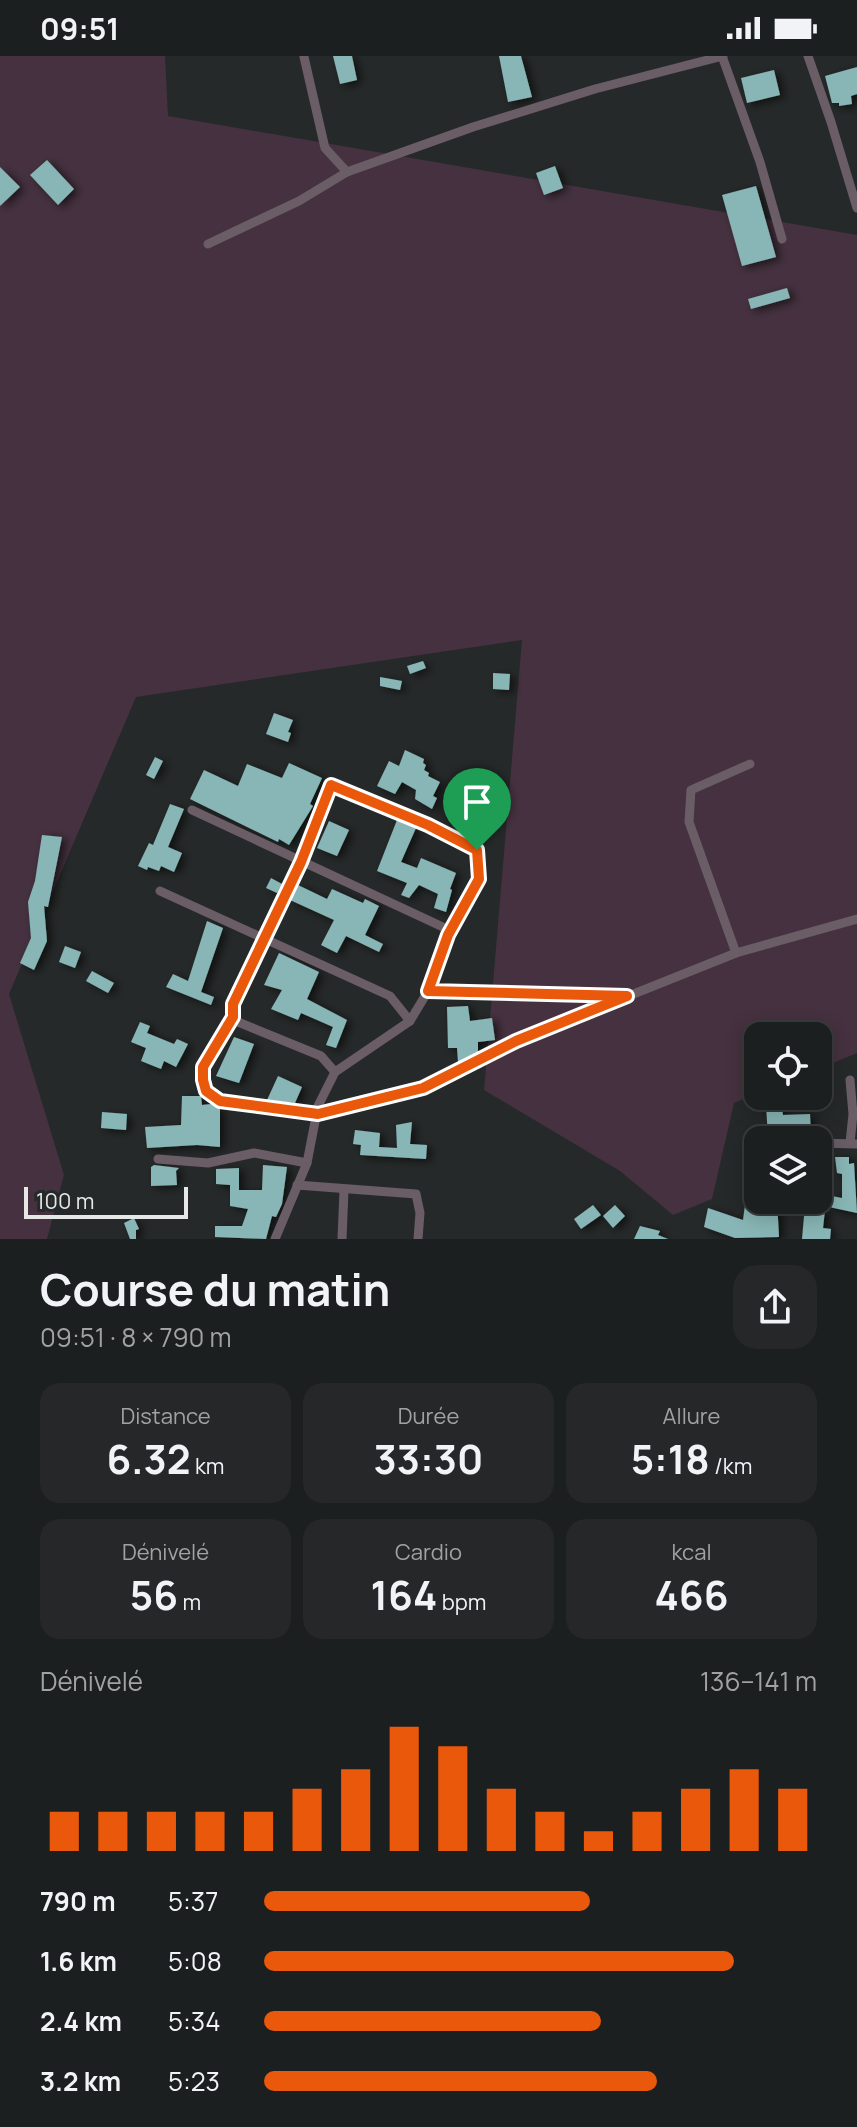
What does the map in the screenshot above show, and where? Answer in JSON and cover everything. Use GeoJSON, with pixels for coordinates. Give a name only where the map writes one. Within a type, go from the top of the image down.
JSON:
{"type":"FeatureCollection","features":[{"type":"Feature","properties":{"kind":"street"},"geometry":{"type":"LineString","coordinates":[[208,244],[299,201],[347,172],[473,127],[595,89],[722,56],[760,162],[782,239]]}},
{"type":"Feature","properties":{"kind":"street"},"geometry":{"type":"LineString","coordinates":[[808,56],[857,208]]}},
{"type":"Feature","properties":{"kind":"street"},"geometry":{"type":"LineString","coordinates":[[304,57],[325,148],[347,172]]}},
{"type":"Feature","properties":{"kind":"street"},"geometry":{"type":"LineString","coordinates":[[736,953],[689,822],[691,790],[750,764]]}},
{"type":"Feature","properties":{"kind":"street"},"geometry":{"type":"LineString","coordinates":[[275,1239],[307,1163],[318,1114],[321,1097],[335,1072],[410,1021],[428,991],[448,935],[479,879],[477,850],[331,785],[301,862],[233,1004],[233,1017],[203,1067],[206,1091],[220,1101],[318,1114],[423,1088],[516,1041],[736,953],[857,919]]}},
{"type":"Feature","properties":{"kind":"street"},"geometry":{"type":"LineString","coordinates":[[192,810],[445,928],[448,935]]}},
{"type":"Feature","properties":{"kind":"street"},"geometry":{"type":"LineString","coordinates":[[160,891],[390,996],[410,1021]]}},
{"type":"Feature","properties":{"kind":"street"},"geometry":{"type":"LineString","coordinates":[[428,991],[627,996]]}},
{"type":"Feature","properties":{"kind":"street"},"geometry":{"type":"LineString","coordinates":[[233,1017],[238,1022],[321,1056],[335,1072]]}},
{"type":"Feature","properties":{"kind":"street"},"geometry":{"type":"LineString","coordinates":[[832,1143],[853,1144],[850,1080]]}},
{"type":"Feature","properties":{"kind":"street"},"geometry":{"type":"LineString","coordinates":[[158,1159],[208,1163],[254,1153],[307,1163]]}},
{"type":"Feature","properties":{"kind":"street"},"geometry":{"type":"LineString","coordinates":[[297,1185],[416,1194],[420,1213],[418,1239]]}},
{"type":"Feature","properties":{"kind":"street"},"geometry":{"type":"LineString","coordinates":[[342,1239],[344,1190]]}},
{"type":"Feature","properties":{"kind":"shaded area"},"geometry":{"type":"Polygon","coordinates":[[[0,56],[165,56],[168,116],[857,235],[857,1053],[832,1063],[832,1022],[744,1022],[744,1099],[734,1103],[712,1199],[673,1215],[620,1171],[484,1090],[522,640],[136,697],[9,994],[64,1175],[47,1239],[0,1239],[0,56]]]}},
{"type":"Feature","properties":{"kind":"building"},"geometry":{"type":"Polygon","coordinates":[[[333,56],[352,56],[357,80],[340,84],[333,56]]]}},
{"type":"Feature","properties":{"kind":"building"},"geometry":{"type":"Polygon","coordinates":[[[499,56],[521,56],[532,97],[508,102],[499,56]]]}},
{"type":"Feature","properties":{"kind":"building"},"geometry":{"type":"Polygon","coordinates":[[[857,67],[857,94],[851,96],[852,104],[839,106],[839,103],[832,103],[825,76],[857,67]]]}},
{"type":"Feature","properties":{"kind":"building"},"geometry":{"type":"Polygon","coordinates":[[[774,70],[780,95],[747,103],[741,78],[774,70]]]}},
{"type":"Feature","properties":{"kind":"building"},"geometry":{"type":"Polygon","coordinates":[[[47,160],[74,189],[58,205],[30,175],[47,160]]]}},
{"type":"Feature","properties":{"kind":"building"},"geometry":{"type":"Polygon","coordinates":[[[555,166],[563,188],[544,195],[536,173],[555,166]]]}},
{"type":"Feature","properties":{"kind":"building"},"geometry":{"type":"Polygon","coordinates":[[[0,167],[20,187],[0,206],[0,167]]]}},
{"type":"Feature","properties":{"kind":"building"},"geometry":{"type":"Polygon","coordinates":[[[756,186],[776,257],[742,266],[722,195],[756,186]]]}},
{"type":"Feature","properties":{"kind":"building"},"geometry":{"type":"Polygon","coordinates":[[[787,288],[790,298],[751,309],[748,299],[787,288]]]}},
{"type":"Feature","properties":{"kind":"building"},"geometry":{"type":"Polygon","coordinates":[[[423,661],[426,668],[410,674],[407,666],[423,661]]]}},
{"type":"Feature","properties":{"kind":"building"},"geometry":{"type":"Polygon","coordinates":[[[493,673],[510,674],[509,690],[493,689],[493,673]]]}},
{"type":"Feature","properties":{"kind":"building"},"geometry":{"type":"Polygon","coordinates":[[[380,677],[402,681],[400,690],[380,686],[380,677]]]}},
{"type":"Feature","properties":{"kind":"building"},"geometry":{"type":"Polygon","coordinates":[[[274,713],[293,720],[288,742],[266,734],[274,713]]]}},
{"type":"Feature","properties":{"kind":"building"},"geometry":{"type":"Polygon","coordinates":[[[405,750],[424,759],[424,770],[429,773],[428,776],[440,782],[433,796],[437,798],[432,809],[415,799],[416,790],[402,782],[395,794],[377,786],[389,761],[399,766],[405,750]]]}},
{"type":"Feature","properties":{"kind":"building"},"geometry":{"type":"Polygon","coordinates":[[[155,757],[163,761],[154,779],[146,775],[155,757]]]}},
{"type":"Feature","properties":{"kind":"building"},"geometry":{"type":"Polygon","coordinates":[[[289,763],[322,778],[310,804],[313,806],[289,845],[190,799],[204,770],[238,786],[247,764],[282,778],[289,763]]]}},
{"type":"Feature","properties":{"kind":"building"},"geometry":{"type":"Polygon","coordinates":[[[170,804],[184,809],[168,847],[182,853],[174,872],[161,866],[159,871],[148,867],[147,870],[138,866],[149,843],[153,845],[170,804]]]}},
{"type":"Feature","properties":{"kind":"building"},"geometry":{"type":"Polygon","coordinates":[[[397,820],[416,828],[401,862],[417,868],[421,858],[456,873],[446,912],[434,908],[438,894],[419,885],[409,898],[401,895],[407,883],[377,871],[397,820]]]}},
{"type":"Feature","properties":{"kind":"building"},"geometry":{"type":"Polygon","coordinates":[[[329,821],[349,830],[337,856],[317,848],[329,821]]]}},
{"type":"Feature","properties":{"kind":"building"},"geometry":{"type":"Polygon","coordinates":[[[42,835],[62,837],[48,907],[44,906],[47,941],[34,970],[20,963],[31,938],[28,902],[35,881],[42,835]]]}},
{"type":"Feature","properties":{"kind":"building"},"geometry":{"type":"Polygon","coordinates":[[[271,878],[282,884],[277,893],[266,888],[271,878]]]}},
{"type":"Feature","properties":{"kind":"building"},"geometry":{"type":"Polygon","coordinates":[[[298,885],[327,899],[332,889],[363,903],[365,899],[379,906],[365,935],[383,944],[379,952],[346,936],[337,953],[321,945],[334,920],[290,900],[298,885]]]}},
{"type":"Feature","properties":{"kind":"building"},"geometry":{"type":"Polygon","coordinates":[[[207,921],[223,928],[201,992],[214,997],[211,1005],[166,987],[173,974],[188,981],[207,921]]]}},
{"type":"Feature","properties":{"kind":"building"},"geometry":{"type":"Polygon","coordinates":[[[65,946],[81,952],[75,968],[59,962],[65,946]]]}},
{"type":"Feature","properties":{"kind":"building"},"geometry":{"type":"Polygon","coordinates":[[[279,953],[319,972],[307,999],[347,1020],[336,1048],[326,1045],[333,1027],[301,1013],[298,1020],[271,1009],[282,990],[264,985],[279,953]]]}},
{"type":"Feature","properties":{"kind":"building"},"geometry":{"type":"Polygon","coordinates":[[[92,971],[114,983],[108,993],[86,981],[92,971]]]}},
{"type":"Feature","properties":{"kind":"building"},"geometry":{"type":"Polygon","coordinates":[[[468,1006],[470,1021],[492,1018],[495,1040],[478,1042],[478,1052],[458,1062],[457,1048],[448,1048],[447,1007],[468,1006]]]}},
{"type":"Feature","properties":{"kind":"building"},"geometry":{"type":"Polygon","coordinates":[[[140,1022],[150,1026],[147,1033],[174,1044],[177,1039],[188,1044],[176,1067],[164,1061],[161,1069],[141,1061],[146,1048],[131,1042],[140,1022]]]}},
{"type":"Feature","properties":{"kind":"building"},"geometry":{"type":"Polygon","coordinates":[[[234,1037],[254,1044],[239,1083],[216,1076],[234,1037]]]}},
{"type":"Feature","properties":{"kind":"building"},"geometry":{"type":"Polygon","coordinates":[[[278,1076],[302,1087],[295,1103],[267,1100],[278,1076]]]}},
{"type":"Feature","properties":{"kind":"building"},"geometry":{"type":"Polygon","coordinates":[[[182,1096],[201,1096],[202,1105],[211,1104],[220,1109],[220,1147],[147,1148],[145,1127],[181,1125],[182,1096]]]}},
{"type":"Feature","properties":{"kind":"building"},"geometry":{"type":"Polygon","coordinates":[[[766,1110],[782,1110],[783,1115],[810,1114],[811,1126],[767,1126],[766,1110]]]}},
{"type":"Feature","properties":{"kind":"building"},"geometry":{"type":"Polygon","coordinates":[[[102,1112],[127,1114],[126,1130],[101,1128],[102,1112]]]}},
{"type":"Feature","properties":{"kind":"building"},"geometry":{"type":"Polygon","coordinates":[[[412,1122],[410,1144],[427,1145],[426,1159],[360,1155],[361,1145],[353,1144],[355,1130],[380,1133],[379,1147],[397,1148],[396,1125],[412,1122]]]}},
{"type":"Feature","properties":{"kind":"building"},"geometry":{"type":"Polygon","coordinates":[[[835,1157],[849,1157],[849,1164],[854,1163],[857,1213],[832,1208],[832,1196],[842,1198],[842,1174],[837,1173],[835,1157]]]}},
{"type":"Feature","properties":{"kind":"building"},"geometry":{"type":"Polygon","coordinates":[[[263,1165],[287,1167],[282,1204],[276,1217],[272,1216],[266,1239],[215,1237],[215,1226],[242,1226],[248,1209],[230,1206],[230,1185],[216,1184],[216,1169],[239,1168],[239,1190],[262,1190],[263,1165]]]}},
{"type":"Feature","properties":{"kind":"building"},"geometry":{"type":"Polygon","coordinates":[[[151,1167],[179,1168],[176,1171],[177,1185],[151,1186],[151,1167]]]}},
{"type":"Feature","properties":{"kind":"building"},"geometry":{"type":"Polygon","coordinates":[[[593,1205],[601,1215],[581,1229],[574,1219],[593,1205]]]}},
{"type":"Feature","properties":{"kind":"building"},"geometry":{"type":"Polygon","coordinates":[[[615,1205],[625,1216],[613,1228],[603,1216],[615,1205]]]}},
{"type":"Feature","properties":{"kind":"building"},"geometry":{"type":"Polygon","coordinates":[[[708,1208],[743,1220],[744,1212],[778,1214],[779,1237],[735,1238],[704,1227],[708,1208]]]}},
{"type":"Feature","properties":{"kind":"building"},"geometry":{"type":"Polygon","coordinates":[[[804,1214],[825,1214],[823,1228],[831,1229],[830,1239],[802,1239],[804,1214]]]}},
{"type":"Feature","properties":{"kind":"building"},"geometry":{"type":"Polygon","coordinates":[[[134,1218],[139,1229],[136,1230],[136,1239],[130,1239],[124,1223],[134,1218]]]}},
{"type":"Feature","properties":{"kind":"building"},"geometry":{"type":"Polygon","coordinates":[[[640,1226],[660,1231],[658,1235],[668,1239],[634,1239],[640,1226]]]}},
{"type":"Feature","properties":{"kind":"route"},"geometry":{"type":"LineString","coordinates":[[331,785],[428,825],[477,850],[479,879],[448,935],[428,991],[627,996],[516,1041],[423,1088],[318,1114],[220,1101],[206,1091],[203,1067],[233,1017],[233,1004],[301,862],[331,785]]}}]}
